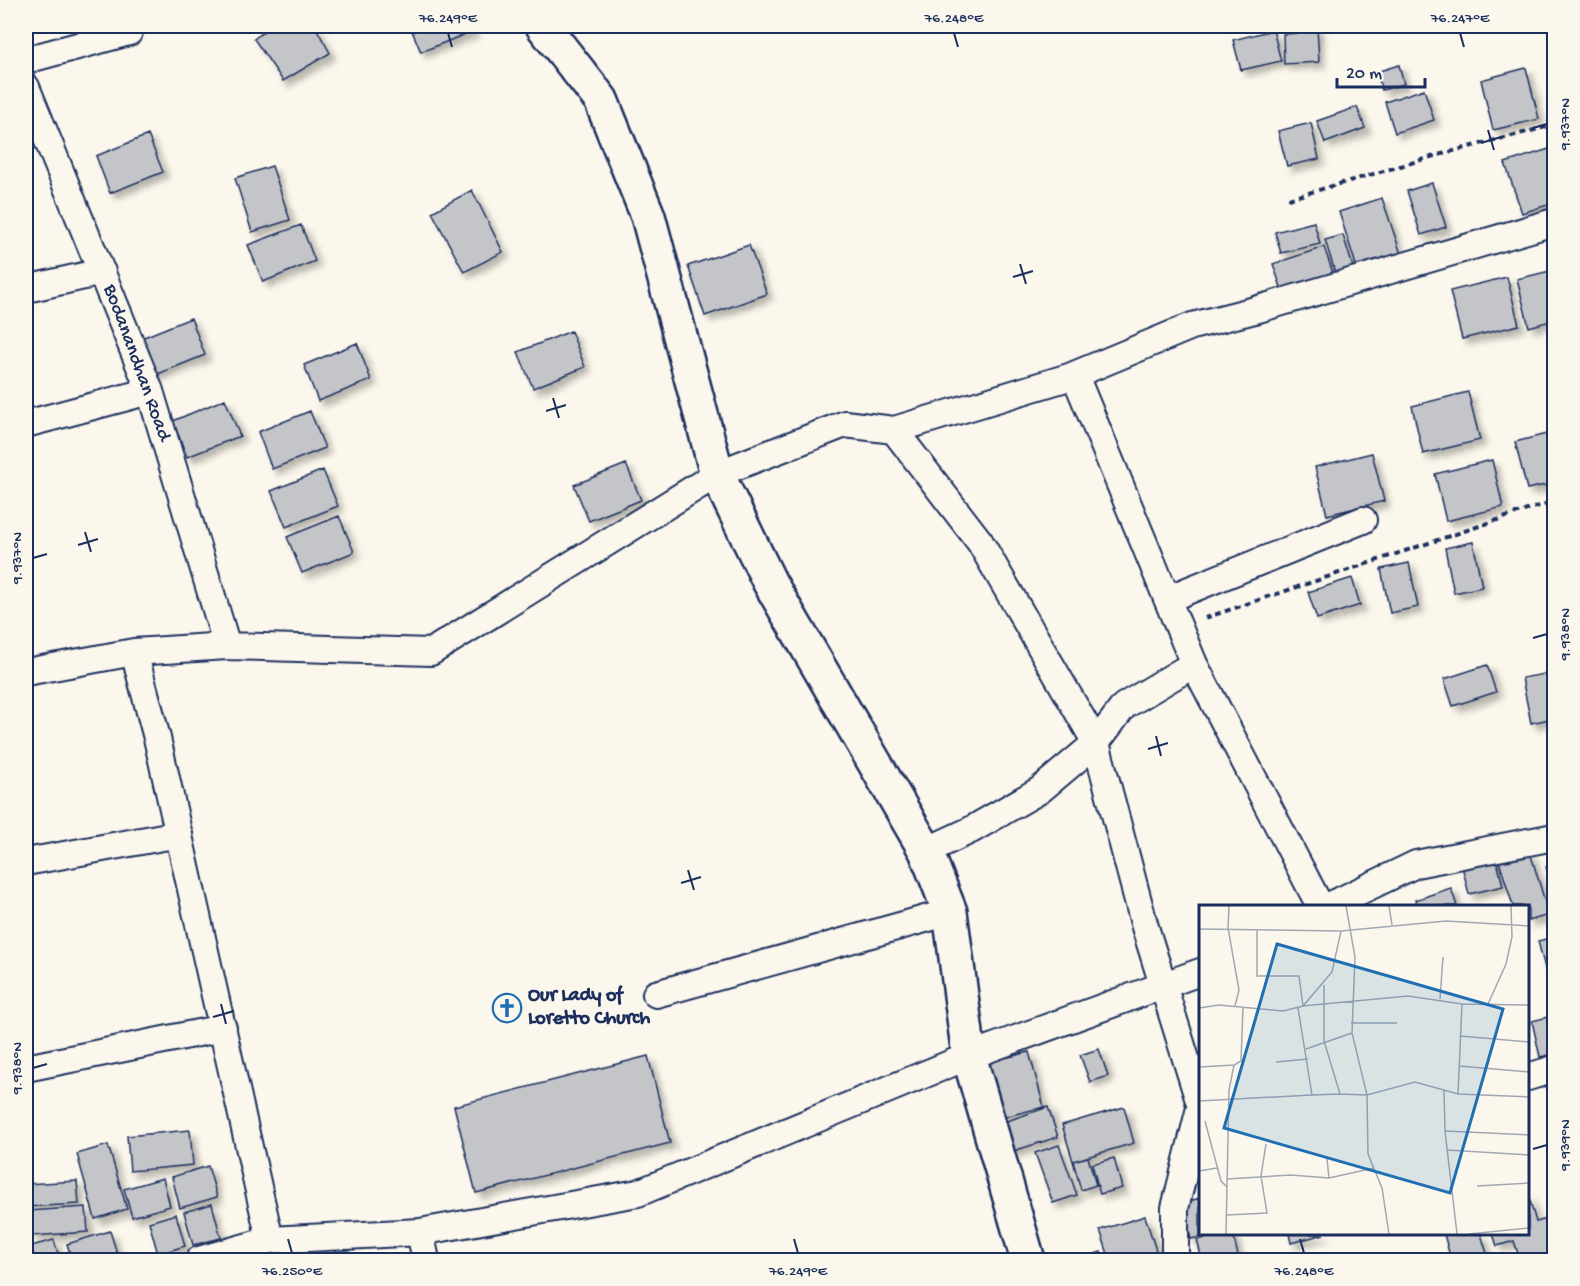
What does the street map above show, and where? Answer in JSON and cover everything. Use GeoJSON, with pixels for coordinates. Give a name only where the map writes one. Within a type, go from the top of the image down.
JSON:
{"type":"FeatureCollection","features":[{"type":"Feature","properties":{"kind":"street"},"geometry":{"type":"LineString","coordinates":[[543,26],[602,100],[648,216],[717,474],[770,583],[926,851],[950,912],[969,1056],[1028,1260]]}},
{"type":"Feature","properties":{"kind":"street"},"geometry":{"type":"LineString","coordinates":[[26,60],[129,32]]}},
{"type":"Feature","properties":{"kind":"street","name":"Bodanandhan Road"},"geometry":{"type":"LineString","coordinates":[[26,87],[150,391],[227,646]]}},
{"type":"Feature","properties":{"kind":"street"},"geometry":{"type":"LineString","coordinates":[[26,672],[134,652],[227,646],[431,652],[717,474],[845,424],[894,430],[1070,377],[1192,326],[1266,307],[1554,222]]}},
{"type":"Feature","properties":{"kind":"street"},"geometry":{"type":"LineString","coordinates":[[26,289],[102,272]]}},
{"type":"Feature","properties":{"kind":"street"},"geometry":{"type":"LineString","coordinates":[[1070,377],[1076,378],[1194,664],[1319,905]]}},
{"type":"Feature","properties":{"kind":"street"},"geometry":{"type":"LineString","coordinates":[[26,424],[150,391]]}},
{"type":"Feature","properties":{"kind":"street"},"geometry":{"type":"LineString","coordinates":[[894,430],[911,448],[980,542],[1096,743],[1199,1103]]}},
{"type":"Feature","properties":{"kind":"street"},"geometry":{"type":"LineString","coordinates":[[1167,599],[1363,520]]}},
{"type":"Feature","properties":{"kind":"street"},"geometry":{"type":"LineString","coordinates":[[134,652],[179,834],[270,1240]]}},
{"type":"Feature","properties":{"kind":"street"},"geometry":{"type":"LineString","coordinates":[[926,851],[971,830],[1040,790],[1096,743],[1124,706],[1194,664]]}},
{"type":"Feature","properties":{"kind":"street"},"geometry":{"type":"LineString","coordinates":[[26,862],[179,834]]}},
{"type":"Feature","properties":{"kind":"street"},"geometry":{"type":"LineString","coordinates":[[1331,905],[1416,864],[1554,837]]}},
{"type":"Feature","properties":{"kind":"street"},"geometry":{"type":"LineString","coordinates":[[656,994],[950,912]]}},
{"type":"Feature","properties":{"kind":"street"},"geometry":{"type":"LineString","coordinates":[[200,1260],[270,1240],[420,1232],[638,1193],[969,1056],[1199,972]]}},
{"type":"Feature","properties":{"kind":"street"},"geometry":{"type":"LineString","coordinates":[[26,1068],[223,1028]]}},
{"type":"Feature","properties":{"kind":"street"},"geometry":{"type":"LineString","coordinates":[[1529,1076],[1554,1069]]}},
{"type":"Feature","properties":{"kind":"street"},"geometry":{"type":"LineString","coordinates":[[1176,1260],[1175,1208],[1199,1110]]}},
{"type":"Feature","properties":{"kind":"street"},"geometry":{"type":"LineString","coordinates":[[420,1232],[426,1260]]}},
{"type":"Feature","properties":{"kind":"path"},"geometry":{"type":"LineString","coordinates":[[1288,199],[1438,155],[1554,125]]}},
{"type":"Feature","properties":{"kind":"path"},"geometry":{"type":"LineString","coordinates":[[1201,619],[1554,501]]}},
{"type":"Feature","properties":{"kind":"building"},"geometry":{"type":"Polygon","coordinates":[[[271,26],[315,26],[330,53],[283,81],[254,39],[271,26]]]}},
{"type":"Feature","properties":{"kind":"building"},"geometry":{"type":"Polygon","coordinates":[[[410,26],[471,26],[473,31],[421,52],[410,26]]]}},
{"type":"Feature","properties":{"kind":"building"},"geometry":{"type":"Polygon","coordinates":[[[1299,26],[1317,26],[1319,62],[1284,64],[1283,34],[1299,33],[1299,26]]]}},
{"type":"Feature","properties":{"kind":"building"},"geometry":{"type":"Polygon","coordinates":[[[1273,30],[1281,61],[1241,70],[1233,40],[1273,30]]]}},
{"type":"Feature","properties":{"kind":"building"},"geometry":{"type":"Polygon","coordinates":[[[1399,65],[1404,84],[1382,90],[1376,72],[1399,65]]]}},
{"type":"Feature","properties":{"kind":"building"},"geometry":{"type":"Polygon","coordinates":[[[1526,68],[1539,119],[1493,130],[1481,80],[1526,68]]]}},
{"type":"Feature","properties":{"kind":"building"},"geometry":{"type":"Polygon","coordinates":[[[1424,89],[1434,120],[1395,133],[1385,102],[1424,89]]]}},
{"type":"Feature","properties":{"kind":"building"},"geometry":{"type":"Polygon","coordinates":[[[1357,107],[1365,128],[1325,143],[1317,121],[1357,107]]]}},
{"type":"Feature","properties":{"kind":"building"},"geometry":{"type":"Polygon","coordinates":[[[1311,123],[1319,159],[1287,166],[1278,131],[1311,123]]]}},
{"type":"Feature","properties":{"kind":"building"},"geometry":{"type":"Polygon","coordinates":[[[148,135],[163,172],[110,193],[96,156],[148,135]]]}},
{"type":"Feature","properties":{"kind":"building"},"geometry":{"type":"Polygon","coordinates":[[[1549,149],[1554,166],[1554,203],[1522,213],[1505,163],[1549,149]]]}},
{"type":"Feature","properties":{"kind":"building"},"geometry":{"type":"Polygon","coordinates":[[[272,166],[290,220],[252,232],[235,178],[272,166]]]}},
{"type":"Feature","properties":{"kind":"building"},"geometry":{"type":"Polygon","coordinates":[[[1432,183],[1446,227],[1421,235],[1407,191],[1432,183]]]}},
{"type":"Feature","properties":{"kind":"building"},"geometry":{"type":"Polygon","coordinates":[[[472,190],[503,252],[464,272],[432,212],[472,190]]]}},
{"type":"Feature","properties":{"kind":"building"},"geometry":{"type":"Polygon","coordinates":[[[1382,198],[1401,254],[1357,268],[1339,212],[1382,198]]]}},
{"type":"Feature","properties":{"kind":"building"},"geometry":{"type":"Polygon","coordinates":[[[1314,222],[1320,244],[1281,253],[1275,232],[1314,222]]]}},
{"type":"Feature","properties":{"kind":"building"},"geometry":{"type":"Polygon","coordinates":[[[301,225],[315,261],[263,282],[248,245],[301,225]]]}},
{"type":"Feature","properties":{"kind":"building"},"geometry":{"type":"Polygon","coordinates":[[[1343,235],[1353,267],[1335,272],[1325,240],[1343,235]]]}},
{"type":"Feature","properties":{"kind":"building"},"geometry":{"type":"Polygon","coordinates":[[[749,245],[767,294],[705,316],[688,266],[749,245]]]}},
{"type":"Feature","properties":{"kind":"building"},"geometry":{"type":"Polygon","coordinates":[[[1324,247],[1334,276],[1283,293],[1273,264],[1324,247]]]}},
{"type":"Feature","properties":{"kind":"building"},"geometry":{"type":"Polygon","coordinates":[[[1554,270],[1554,320],[1529,327],[1517,279],[1554,270]]]}},
{"type":"Feature","properties":{"kind":"building"},"geometry":{"type":"Polygon","coordinates":[[[1507,277],[1519,325],[1462,339],[1450,291],[1507,277]]]}},
{"type":"Feature","properties":{"kind":"building"},"geometry":{"type":"Polygon","coordinates":[[[191,318],[205,355],[153,376],[139,339],[191,318]]]}},
{"type":"Feature","properties":{"kind":"building"},"geometry":{"type":"Polygon","coordinates":[[[571,331],[585,367],[533,388],[518,352],[571,331]]]}},
{"type":"Feature","properties":{"kind":"building"},"geometry":{"type":"Polygon","coordinates":[[[357,343],[371,380],[318,401],[304,365],[357,343]]]}},
{"type":"Feature","properties":{"kind":"building"},"geometry":{"type":"Polygon","coordinates":[[[1468,392],[1480,440],[1423,454],[1412,406],[1468,392]]]}},
{"type":"Feature","properties":{"kind":"building"},"geometry":{"type":"Polygon","coordinates":[[[225,399],[240,436],[187,457],[173,421],[225,399]]]}},
{"type":"Feature","properties":{"kind":"building"},"geometry":{"type":"Polygon","coordinates":[[[310,411],[325,448],[272,469],[258,432],[310,411]]]}},
{"type":"Feature","properties":{"kind":"building"},"geometry":{"type":"Polygon","coordinates":[[[1554,432],[1554,483],[1527,489],[1515,442],[1554,432]]]}},
{"type":"Feature","properties":{"kind":"building"},"geometry":{"type":"Polygon","coordinates":[[[1372,453],[1384,501],[1327,515],[1315,467],[1372,453]]]}},
{"type":"Feature","properties":{"kind":"building"},"geometry":{"type":"Polygon","coordinates":[[[1492,460],[1503,507],[1446,521],[1435,474],[1492,460]]]}},
{"type":"Feature","properties":{"kind":"building"},"geometry":{"type":"Polygon","coordinates":[[[626,464],[641,500],[589,521],[574,485],[626,464]]]}},
{"type":"Feature","properties":{"kind":"building"},"geometry":{"type":"Polygon","coordinates":[[[323,470],[338,506],[286,527],[271,491],[323,470]]]}},
{"type":"Feature","properties":{"kind":"building"},"geometry":{"type":"Polygon","coordinates":[[[339,516],[354,552],[302,573],[287,537],[339,516]]]}},
{"type":"Feature","properties":{"kind":"building"},"geometry":{"type":"Polygon","coordinates":[[[1473,542],[1482,587],[1454,593],[1445,548],[1473,542]]]}},
{"type":"Feature","properties":{"kind":"building"},"geometry":{"type":"Polygon","coordinates":[[[1409,563],[1418,607],[1390,613],[1381,569],[1409,563]]]}},
{"type":"Feature","properties":{"kind":"building"},"geometry":{"type":"Polygon","coordinates":[[[1352,578],[1360,605],[1317,619],[1308,592],[1352,578]]]}},
{"type":"Feature","properties":{"kind":"building"},"geometry":{"type":"Polygon","coordinates":[[[1487,665],[1496,692],[1453,706],[1444,679],[1487,665]]]}},
{"type":"Feature","properties":{"kind":"building"},"geometry":{"type":"Polygon","coordinates":[[[1550,673],[1554,694],[1554,718],[1531,723],[1522,678],[1550,673]]]}},
{"type":"Feature","properties":{"kind":"building"},"geometry":{"type":"Polygon","coordinates":[[[1530,852],[1549,915],[1529,921],[1529,905],[1513,905],[1499,861],[1530,852]]]}},
{"type":"Feature","properties":{"kind":"building"},"geometry":{"type":"Polygon","coordinates":[[[1496,857],[1503,886],[1469,894],[1462,866],[1496,857]]]}},
{"type":"Feature","properties":{"kind":"building"},"geometry":{"type":"Polygon","coordinates":[[[1554,865],[1554,893],[1546,867],[1554,865]]]}},
{"type":"Feature","properties":{"kind":"building"},"geometry":{"type":"Polygon","coordinates":[[[1451,888],[1457,905],[1417,905],[1415,900],[1451,888]]]}},
{"type":"Feature","properties":{"kind":"building"},"geometry":{"type":"Polygon","coordinates":[[[1554,937],[1554,983],[1549,984],[1538,941],[1554,937]]]}},
{"type":"Feature","properties":{"kind":"building"},"geometry":{"type":"Polygon","coordinates":[[[1552,1016],[1554,1054],[1540,1057],[1532,1021],[1552,1016]]]}},
{"type":"Feature","properties":{"kind":"building"},"geometry":{"type":"Polygon","coordinates":[[[1099,1049],[1108,1076],[1090,1082],[1080,1055],[1099,1049]]]}},
{"type":"Feature","properties":{"kind":"building"},"geometry":{"type":"Polygon","coordinates":[[[1029,1052],[1044,1107],[1000,1118],[985,1063],[1029,1052]]]}},
{"type":"Feature","properties":{"kind":"building"},"geometry":{"type":"Polygon","coordinates":[[[648,1056],[670,1143],[476,1193],[454,1106],[648,1056]]]}},
{"type":"Feature","properties":{"kind":"building"},"geometry":{"type":"Polygon","coordinates":[[[1048,1107],[1058,1137],[1010,1152],[1001,1123],[1048,1107]]]}},
{"type":"Feature","properties":{"kind":"building"},"geometry":{"type":"Polygon","coordinates":[[[1124,1107],[1134,1143],[1073,1161],[1062,1125],[1124,1107]]]}},
{"type":"Feature","properties":{"kind":"building"},"geometry":{"type":"Polygon","coordinates":[[[190,1130],[193,1165],[130,1171],[127,1136],[190,1130]]]}},
{"type":"Feature","properties":{"kind":"building"},"geometry":{"type":"Polygon","coordinates":[[[108,1145],[127,1209],[95,1219],[77,1154],[108,1145]]]}},
{"type":"Feature","properties":{"kind":"building"},"geometry":{"type":"Polygon","coordinates":[[[1059,1145],[1077,1195],[1053,1203],[1035,1153],[1059,1145]]]}},
{"type":"Feature","properties":{"kind":"building"},"geometry":{"type":"Polygon","coordinates":[[[1088,1157],[1096,1185],[1081,1190],[1073,1161],[1088,1157]]]}},
{"type":"Feature","properties":{"kind":"building"},"geometry":{"type":"Polygon","coordinates":[[[1114,1158],[1122,1188],[1100,1194],[1092,1164],[1114,1158]]]}},
{"type":"Feature","properties":{"kind":"building"},"geometry":{"type":"Polygon","coordinates":[[[208,1166],[217,1197],[180,1208],[172,1177],[208,1166]]]}},
{"type":"Feature","properties":{"kind":"building"},"geometry":{"type":"Polygon","coordinates":[[[163,1178],[170,1206],[132,1217],[124,1189],[163,1178]]]}},
{"type":"Feature","properties":{"kind":"building"},"geometry":{"type":"Polygon","coordinates":[[[77,1181],[79,1204],[26,1207],[26,1184],[77,1181]]]}},
{"type":"Feature","properties":{"kind":"building"},"geometry":{"type":"Polygon","coordinates":[[[1199,1198],[1199,1235],[1209,1235],[1191,1239],[1182,1203],[1199,1198]]]}},
{"type":"Feature","properties":{"kind":"building"},"geometry":{"type":"Polygon","coordinates":[[[1529,1198],[1536,1222],[1554,1217],[1554,1253],[1520,1260],[1514,1241],[1497,1246],[1493,1235],[1529,1235],[1529,1198]]]}},
{"type":"Feature","properties":{"kind":"building"},"geometry":{"type":"Polygon","coordinates":[[[212,1204],[221,1238],[193,1245],[184,1212],[212,1204]]]}},
{"type":"Feature","properties":{"kind":"building"},"geometry":{"type":"Polygon","coordinates":[[[86,1207],[88,1232],[31,1236],[29,1211],[86,1207]]]}},
{"type":"Feature","properties":{"kind":"building"},"geometry":{"type":"Polygon","coordinates":[[[176,1214],[185,1246],[158,1254],[149,1222],[176,1214]]]}},
{"type":"Feature","properties":{"kind":"building"},"geometry":{"type":"Polygon","coordinates":[[[1145,1216],[1159,1260],[1110,1260],[1100,1230],[1145,1216]]]}},
{"type":"Feature","properties":{"kind":"building"},"geometry":{"type":"Polygon","coordinates":[[[110,1231],[119,1260],[72,1260],[67,1244],[110,1231]]]}},
{"type":"Feature","properties":{"kind":"building"},"geometry":{"type":"Polygon","coordinates":[[[1220,1235],[1233,1235],[1239,1260],[1202,1260],[1197,1240],[1220,1235]]]}},
{"type":"Feature","properties":{"kind":"building"},"geometry":{"type":"Polygon","coordinates":[[[1289,1235],[1320,1235],[1291,1243],[1289,1235]]]}},
{"type":"Feature","properties":{"kind":"building"},"geometry":{"type":"Polygon","coordinates":[[[1444,1235],[1481,1235],[1489,1260],[1451,1260],[1444,1235]]]}},
{"type":"Feature","properties":{"kind":"building"},"geometry":{"type":"Polygon","coordinates":[[[54,1240],[60,1260],[35,1260],[31,1246],[54,1240]]]}},
{"type":"Feature","properties":{"kind":"building"},"geometry":{"type":"Polygon","coordinates":[[[1101,1252],[1104,1260],[1077,1260],[1101,1252]]]}},
{"type":"Feature","properties":{"kind":"place","name":"Our Lady of Loretto Church"},"geometry":{"type":"Point","coordinates":[507,1008]}}]}
